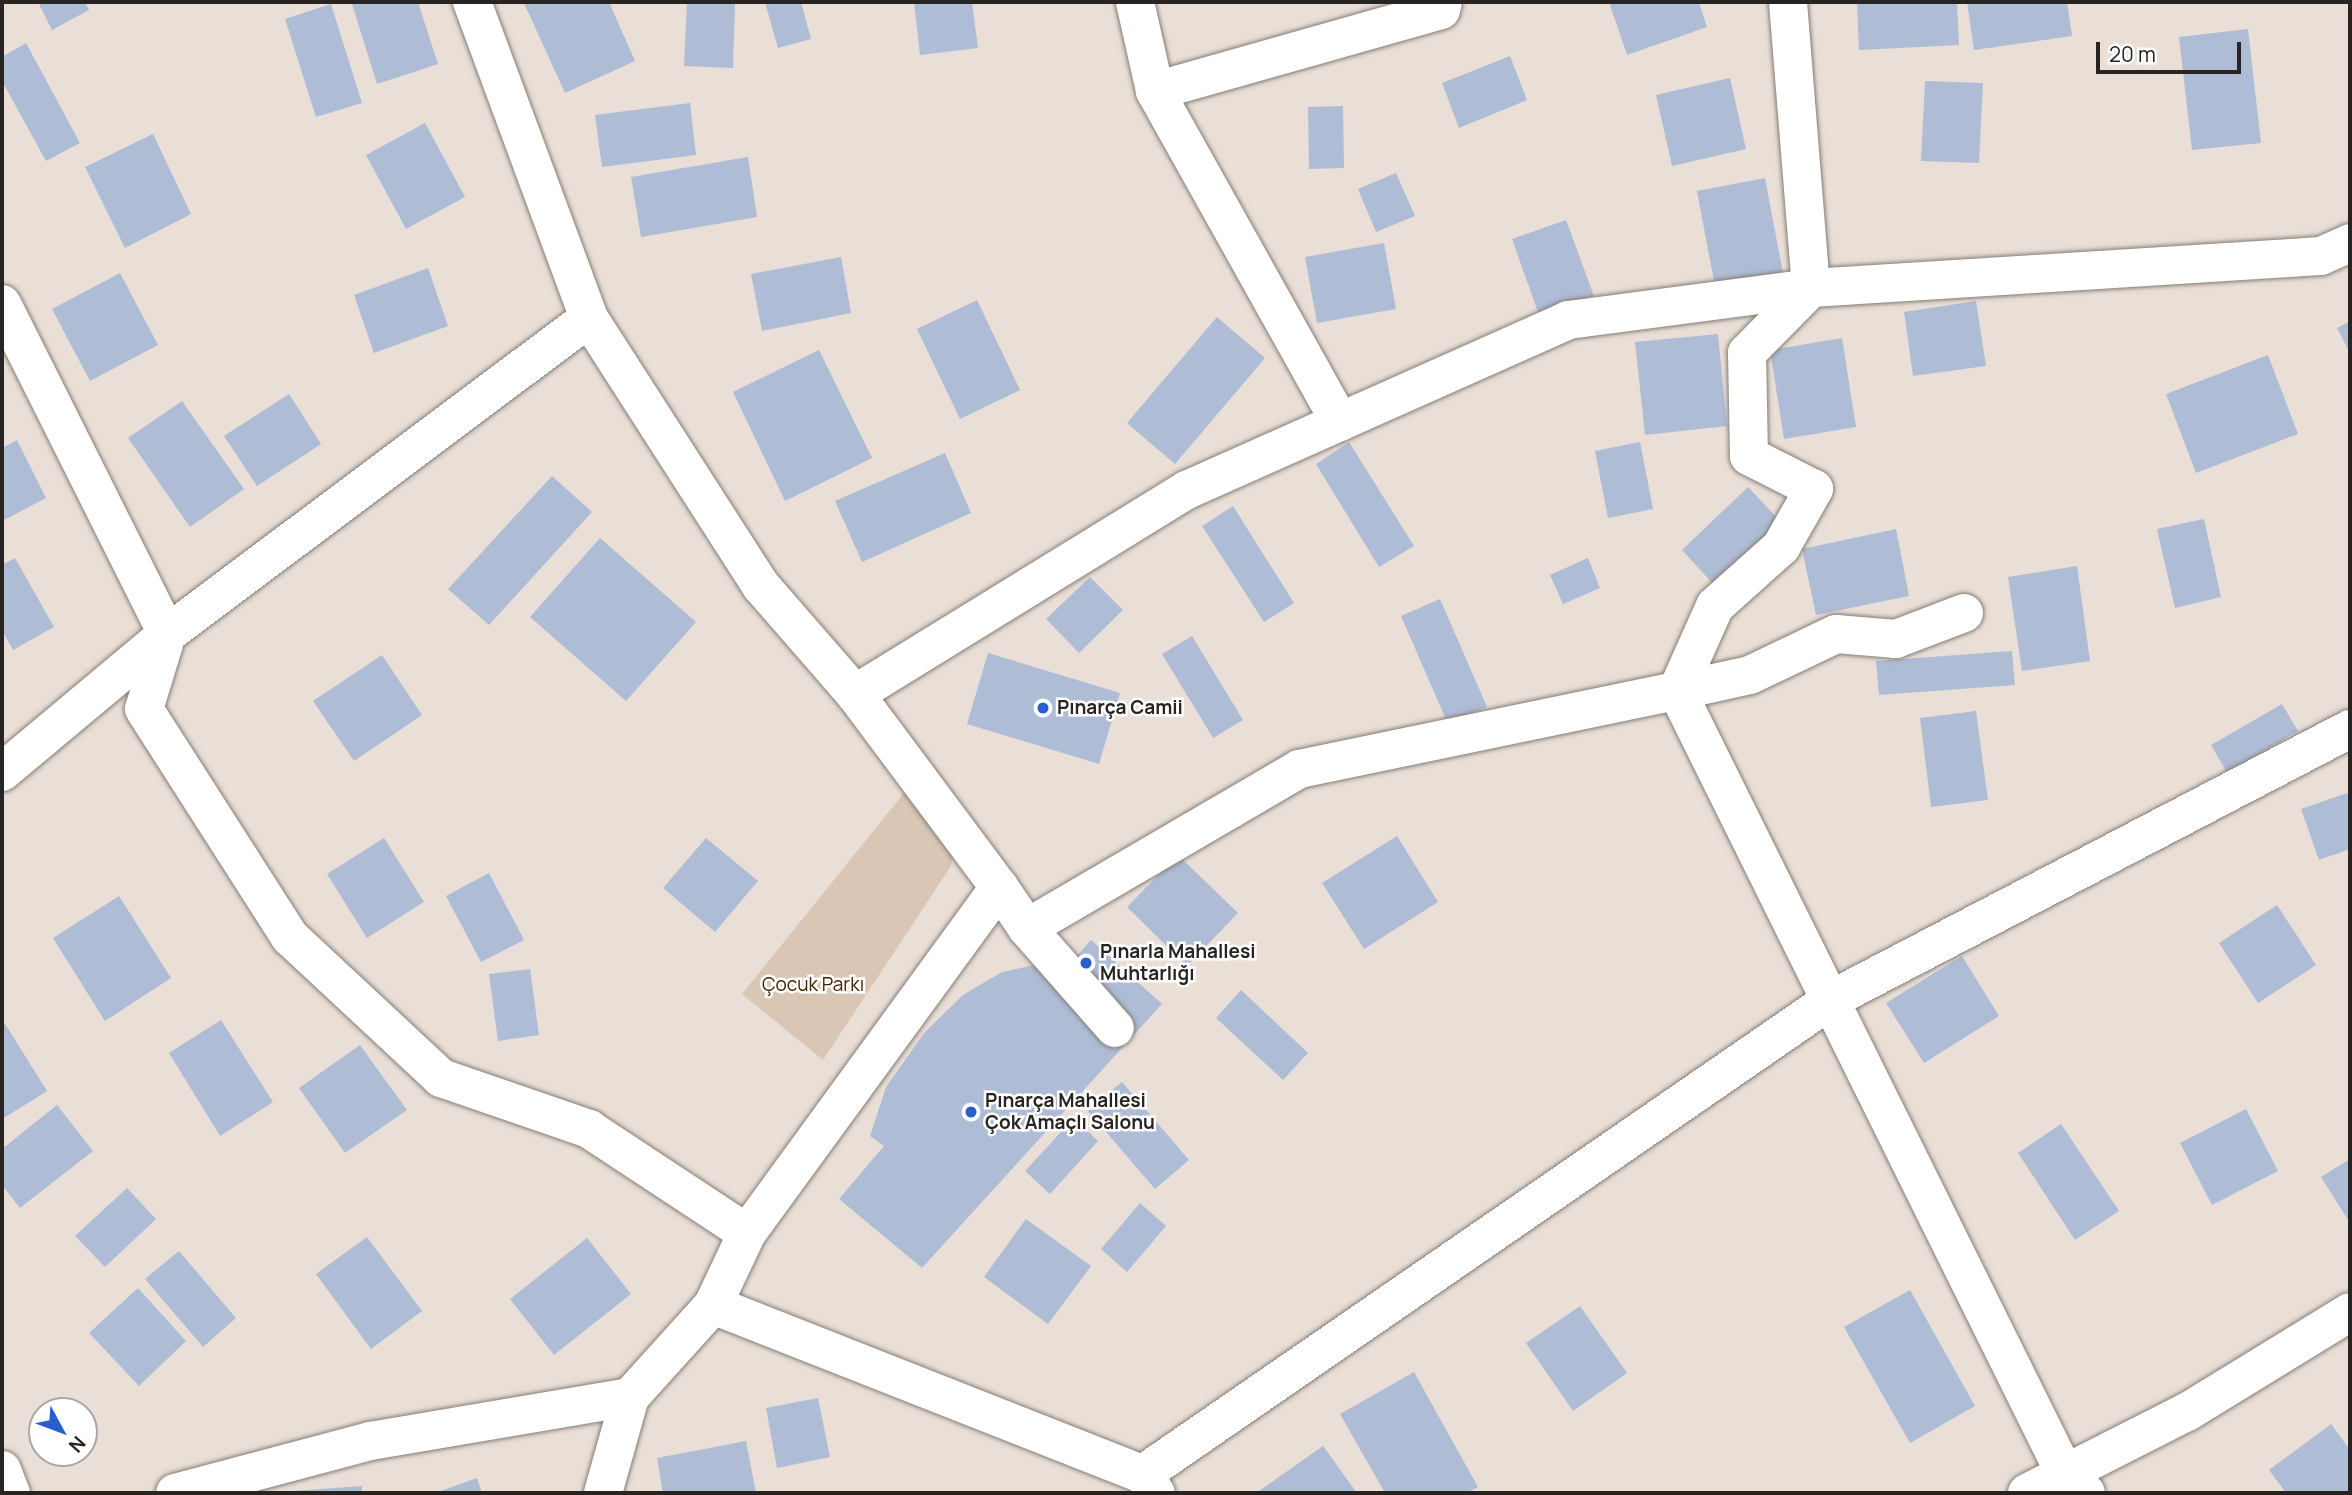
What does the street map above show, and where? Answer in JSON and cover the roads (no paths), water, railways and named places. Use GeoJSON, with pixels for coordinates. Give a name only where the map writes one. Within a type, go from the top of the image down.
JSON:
{"type":"FeatureCollection","features":[{"type":"Feature","properties":{"kind":"street"},"geometry":{"type":"LineString","coordinates":[[472,2],[589,318],[761,586],[855,694],[1027,928],[1115,1028]]}},
{"type":"Feature","properties":{"kind":"street"},"geometry":{"type":"LineString","coordinates":[[1135,2],[1156,91],[1340,422]]}},
{"type":"Feature","properties":{"kind":"street"},"geometry":{"type":"LineString","coordinates":[[1156,91],[1441,10],[1443,2]]}},
{"type":"Feature","properties":{"kind":"street"},"geometry":{"type":"LineString","coordinates":[[1677,691],[1714,606],[1781,547],[1814,489],[1749,456],[1747,353],[1811,288],[1788,2]]}},
{"type":"Feature","properties":{"kind":"street"},"geometry":{"type":"LineString","coordinates":[[855,694],[1187,490],[1568,320],[1811,288],[2321,256],[2350,243]]}},
{"type":"Feature","properties":{"kind":"street"},"geometry":{"type":"LineString","coordinates":[[2,304],[167,634],[144,709],[290,937],[441,1077],[589,1129],[747,1233]]}},
{"type":"Feature","properties":{"kind":"street"},"geometry":{"type":"LineString","coordinates":[[2,772],[167,634],[589,318]]}},
{"type":"Feature","properties":{"kind":"street"},"geometry":{"type":"LineString","coordinates":[[1027,928],[1299,769],[1750,675],[1836,634],[1896,639],[1964,613]]}},
{"type":"Feature","properties":{"kind":"street"},"geometry":{"type":"LineString","coordinates":[[1677,691],[2075,1484]]}},
{"type":"Feature","properties":{"kind":"street"},"geometry":{"type":"LineString","coordinates":[[713,1305],[1149,1484],[1832,999],[2350,729]]}},
{"type":"Feature","properties":{"kind":"street"},"geometry":{"type":"LineString","coordinates":[[603,1493],[630,1397],[713,1305],[747,1233],[999,887]]}},
{"type":"Feature","properties":{"kind":"street"},"geometry":{"type":"LineString","coordinates":[[2027,1493],[2075,1484],[2350,1312]]}},
{"type":"Feature","properties":{"kind":"street"},"geometry":{"type":"LineString","coordinates":[[176,1493],[370,1441],[630,1397]]}},
{"type":"Feature","properties":{"kind":"street"},"geometry":{"type":"LineString","coordinates":[[2,1470],[11,1493]]}},
{"type":"Feature","properties":{"kind":"place","name":"Pınarça Camii"},"geometry":{"type":"Point","coordinates":[1043,708]}},
{"type":"Feature","properties":{"kind":"place","name":"Pınarla Mahallesi Muhtarlığı"},"geometry":{"type":"Point","coordinates":[1086,963]}},
{"type":"Feature","properties":{"kind":"place","name":"Pınarça Mahallesi Çok Amaçlı Salonu"},"geometry":{"type":"Point","coordinates":[971,1112]}},
{"type":"Feature","properties":{"kind":"park label","name":"Çocuk Parkı"},"geometry":{"type":"Point","coordinates":[813,985]}}]}
